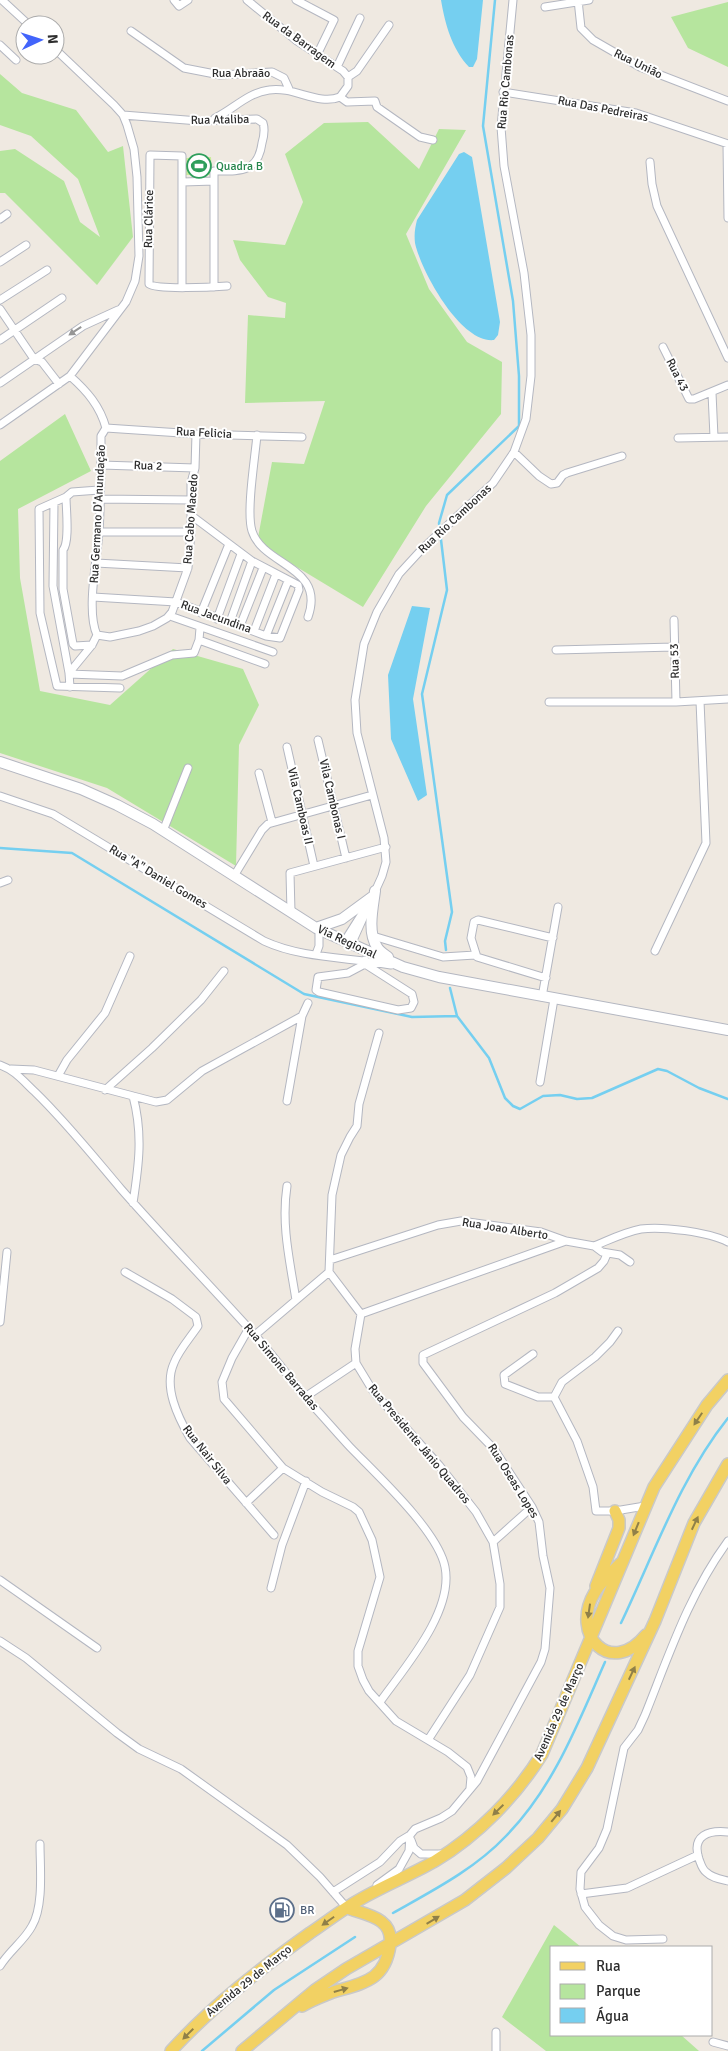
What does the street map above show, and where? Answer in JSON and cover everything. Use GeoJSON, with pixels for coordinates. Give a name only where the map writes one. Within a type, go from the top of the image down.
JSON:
{"type":"FeatureCollection","features":[{"type":"Feature","properties":{"kind":"main road","name":"Via Regional"},"geometry":{"type":"LineString","coordinates":[[0,762],[99,796],[163,830],[317,929],[400,966],[439,977],[728,1030]]}},
{"type":"Feature","properties":{"kind":"main road"},"geometry":{"type":"LineString","coordinates":[[317,929],[342,919],[372,898]]}},
{"type":"Feature","properties":{"kind":"main road"},"geometry":{"type":"LineString","coordinates":[[372,898],[373,936],[376,946],[400,966]]}},
{"type":"Feature","properties":{"kind":"main road","name":"Avenida 29 de Março"},"geometry":{"type":"LineString","coordinates":[[171,2051],[225,1998],[280,1955],[351,1905],[436,1860],[467,1838],[508,1800],[530,1773],[550,1736],[645,1506],[665,1469],[708,1405],[728,1380]]}},
{"type":"Feature","properties":{"kind":"main road"},"geometry":{"type":"LineString","coordinates":[[242,2051],[280,2017],[346,1969],[466,1900],[506,1868],[538,1838],[562,1809],[588,1768],[655,1621],[694,1523],[728,1464]]}},
{"type":"Feature","properties":{"kind":"main road"},"geometry":{"type":"LineString","coordinates":[[615,1511],[619,1520],[619,1528],[590,1602],[588,1616],[591,1639],[598,1648],[605,1652],[626,1650],[645,1637],[655,1621]]}},
{"type":"Feature","properties":{"kind":"main road"},"geometry":{"type":"LineString","coordinates":[[595,1591],[624,1560]]}},
{"type":"Feature","properties":{"kind":"main road"},"geometry":{"type":"LineString","coordinates":[[280,2017],[308,2002],[369,1981],[378,1974],[384,1964],[390,1944],[390,1930],[385,1923],[351,1905]]}},
{"type":"Feature","properties":{"kind":"street"},"geometry":{"type":"LineString","coordinates":[[2,0],[18,15]]}},
{"type":"Feature","properties":{"kind":"street"},"geometry":{"type":"LineString","coordinates":[[174,0],[177,5],[181,6],[188,0]]}},
{"type":"Feature","properties":{"kind":"street","name":"Rua da Barragem"},"geometry":{"type":"LineString","coordinates":[[247,0],[297,41],[337,67],[348,79]]}},
{"type":"Feature","properties":{"kind":"street"},"geometry":{"type":"LineString","coordinates":[[296,0],[334,20],[317,55]]}},
{"type":"Feature","properties":{"kind":"street","name":"Rua Rio Cambonas"},"geometry":{"type":"LineString","coordinates":[[348,943],[385,869],[386,847],[361,752],[355,717],[360,660],[371,626],[391,586],[409,562],[485,492],[514,452],[526,419],[531,376],[531,335],[524,273],[504,166],[501,127],[513,0]]}},
{"type":"Feature","properties":{"kind":"street"},"geometry":{"type":"LineString","coordinates":[[546,6],[588,0]]}},
{"type":"Feature","properties":{"kind":"street","name":"Rua União"},"geometry":{"type":"LineString","coordinates":[[577,1],[581,28],[593,40],[640,67],[728,101]]}},
{"type":"Feature","properties":{"kind":"street"},"geometry":{"type":"LineString","coordinates":[[337,67],[360,18]]}},
{"type":"Feature","properties":{"kind":"street"},"geometry":{"type":"LineString","coordinates":[[212,120],[254,94],[267,90],[289,89],[320,99],[332,100],[340,98],[346,90],[348,79],[357,71],[389,24]]}},
{"type":"Feature","properties":{"kind":"street","name":"Rua Abraão"},"geometry":{"type":"LineString","coordinates":[[131,31],[184,68],[220,75],[272,72],[284,78],[289,89]]}},
{"type":"Feature","properties":{"kind":"street"},"geometry":{"type":"LineString","coordinates":[[0,45],[15,59]]}},
{"type":"Feature","properties":{"kind":"street"},"geometry":{"type":"LineString","coordinates":[[0,425],[70,376],[132,292],[136,281],[139,256],[137,177],[134,149],[123,115],[65,59]]}},
{"type":"Feature","properties":{"kind":"street","name":"Rua Das Pedreiras"},"geometry":{"type":"LineString","coordinates":[[503,92],[636,113],[728,144]]}},
{"type":"Feature","properties":{"kind":"street"},"geometry":{"type":"LineString","coordinates":[[340,98],[347,102],[375,101],[376,107],[417,136],[433,140]]}},
{"type":"Feature","properties":{"kind":"street","name":"Rua Ataliba"},"geometry":{"type":"LineString","coordinates":[[123,115],[200,121],[257,119],[263,123],[261,152],[255,163],[246,169],[214,171],[214,181]]}},
{"type":"Feature","properties":{"kind":"street"},"geometry":{"type":"LineString","coordinates":[[728,144],[728,218]]}},
{"type":"Feature","properties":{"kind":"street","name":"Rua Clárice"},"geometry":{"type":"LineString","coordinates":[[182,287],[154,287],[150,286],[148,282],[150,155],[182,156],[183,182]]}},
{"type":"Feature","properties":{"kind":"street"},"geometry":{"type":"LineString","coordinates":[[650,162],[652,184],[662,219],[728,358]]}},
{"type":"Feature","properties":{"kind":"street"},"geometry":{"type":"LineString","coordinates":[[214,287],[214,181],[183,182],[182,287],[214,287],[227,286]]}},
{"type":"Feature","properties":{"kind":"street"},"geometry":{"type":"LineString","coordinates":[[0,219],[7,214]]}},
{"type":"Feature","properties":{"kind":"street"},"geometry":{"type":"LineString","coordinates":[[0,262],[26,245]]}},
{"type":"Feature","properties":{"kind":"street"},"geometry":{"type":"LineString","coordinates":[[0,300],[47,270]]}},
{"type":"Feature","properties":{"kind":"street"},"geometry":{"type":"LineString","coordinates":[[0,340],[62,298]]}},
{"type":"Feature","properties":{"kind":"street"},"geometry":{"type":"LineString","coordinates":[[0,309],[34,359],[42,362],[59,384]]}},
{"type":"Feature","properties":{"kind":"street"},"geometry":{"type":"LineString","coordinates":[[0,383],[83,326],[119,310]]}},
{"type":"Feature","properties":{"kind":"street","name":"Rua 43"},"geometry":{"type":"LineString","coordinates":[[663,347],[689,399],[694,400],[712,393]]}},
{"type":"Feature","properties":{"kind":"street","name":"Rua Germano D'Anundação"},"geometry":{"type":"LineString","coordinates":[[70,376],[96,404],[106,428],[101,436],[99,532],[93,597],[93,627],[97,635]]}},
{"type":"Feature","properties":{"kind":"street"},"geometry":{"type":"LineString","coordinates":[[714,437],[712,393],[728,386]]}},
{"type":"Feature","properties":{"kind":"street","name":"Rua Felicia"},"geometry":{"type":"LineString","coordinates":[[106,428],[196,434],[302,437]]}},
{"type":"Feature","properties":{"kind":"street","name":"Rua Cabo Macedo"},"geometry":{"type":"LineString","coordinates":[[170,616],[188,568],[196,434]]}},
{"type":"Feature","properties":{"kind":"street"},"geometry":{"type":"LineString","coordinates":[[257,435],[250,516],[252,533],[261,546],[299,575],[306,583],[312,600],[308,616]]}},
{"type":"Feature","properties":{"kind":"street"},"geometry":{"type":"LineString","coordinates":[[678,438],[728,437]]}},
{"type":"Feature","properties":{"kind":"street"},"geometry":{"type":"LineString","coordinates":[[514,452],[539,476],[554,484],[567,473],[622,456]]}},
{"type":"Feature","properties":{"kind":"street","name":"Rua 2"},"geometry":{"type":"LineString","coordinates":[[101,465],[195,468]]}},
{"type":"Feature","properties":{"kind":"street"},"geometry":{"type":"LineString","coordinates":[[99,490],[76,491],[40,508],[38,579],[40,613],[56,684],[60,687],[120,688]]}},
{"type":"Feature","properties":{"kind":"street"},"geometry":{"type":"LineString","coordinates":[[66,497],[67,538],[66,546],[63,550],[63,589],[73,644],[75,646],[92,644]]}},
{"type":"Feature","properties":{"kind":"street"},"geometry":{"type":"LineString","coordinates":[[99,499],[191,500]]}},
{"type":"Feature","properties":{"kind":"street"},"geometry":{"type":"LineString","coordinates":[[54,502],[53,586],[70,687]]}},
{"type":"Feature","properties":{"kind":"street"},"geometry":{"type":"LineString","coordinates":[[192,516],[241,554],[288,581],[266,636]]}},
{"type":"Feature","properties":{"kind":"street"},"geometry":{"type":"LineString","coordinates":[[99,532],[191,532]]}},
{"type":"Feature","properties":{"kind":"street"},"geometry":{"type":"LineString","coordinates":[[202,613],[229,544]]}},
{"type":"Feature","properties":{"kind":"street"},"geometry":{"type":"LineString","coordinates":[[217,618],[241,554]]}},
{"type":"Feature","properties":{"kind":"street"},"geometry":{"type":"LineString","coordinates":[[230,622],[252,561]]}},
{"type":"Feature","properties":{"kind":"street"},"geometry":{"type":"LineString","coordinates":[[96,563],[188,568]]}},
{"type":"Feature","properties":{"kind":"street"},"geometry":{"type":"LineString","coordinates":[[240,626],[263,568]]}},
{"type":"Feature","properties":{"kind":"street"},"geometry":{"type":"LineString","coordinates":[[254,631],[276,574]]}},
{"type":"Feature","properties":{"kind":"street","name":"Rua Jacundina"},"geometry":{"type":"LineString","coordinates":[[93,597],[176,602],[278,639],[281,636],[299,590],[298,585],[288,581]]}},
{"type":"Feature","properties":{"kind":"street"},"geometry":{"type":"LineString","coordinates":[[69,673],[97,635],[110,636],[139,631],[153,626],[170,616],[273,652]]}},
{"type":"Feature","properties":{"kind":"street","name":"Rua 53"},"geometry":{"type":"LineString","coordinates":[[674,620],[676,702]]}},
{"type":"Feature","properties":{"kind":"street"},"geometry":{"type":"LineString","coordinates":[[69,673],[123,676],[172,655],[194,653],[199,640],[200,628]]}},
{"type":"Feature","properties":{"kind":"street"},"geometry":{"type":"LineString","coordinates":[[199,640],[265,664]]}},
{"type":"Feature","properties":{"kind":"street"},"geometry":{"type":"LineString","coordinates":[[556,650],[674,647]]}},
{"type":"Feature","properties":{"kind":"street"},"geometry":{"type":"LineString","coordinates":[[549,702],[676,702],[728,699]]}},
{"type":"Feature","properties":{"kind":"street"},"geometry":{"type":"LineString","coordinates":[[655,950],[706,843],[700,701]]}},
{"type":"Feature","properties":{"kind":"street","name":"Vila Cambonas I"},"geometry":{"type":"LineString","coordinates":[[318,740],[346,858]]}},
{"type":"Feature","properties":{"kind":"street","name":"Vila Camboas II"},"geometry":{"type":"LineString","coordinates":[[287,747],[314,866]]}},
{"type":"Feature","properties":{"kind":"street"},"geometry":{"type":"LineString","coordinates":[[163,830],[188,768]]}},
{"type":"Feature","properties":{"kind":"street"},"geometry":{"type":"LineString","coordinates":[[259,773],[270,823]]}},
{"type":"Feature","properties":{"kind":"street"},"geometry":{"type":"LineString","coordinates":[[234,876],[262,830],[270,823],[372,795]]}},
{"type":"Feature","properties":{"kind":"street","name":"Rua \"A\" Daniel Gomes"},"geometry":{"type":"LineString","coordinates":[[0,796],[53,814],[264,941],[295,952],[400,966]]}},
{"type":"Feature","properties":{"kind":"street"},"geometry":{"type":"LineString","coordinates":[[291,912],[290,873],[386,847]]}},
{"type":"Feature","properties":{"kind":"street"},"geometry":{"type":"LineString","coordinates":[[0,883],[8,880]]}},
{"type":"Feature","properties":{"kind":"street"},"geometry":{"type":"LineString","coordinates":[[542,997],[558,907]]}},
{"type":"Feature","properties":{"kind":"street"},"geometry":{"type":"LineString","coordinates":[[546,978],[480,959],[475,955],[471,938],[474,922],[478,920],[553,938]]}},
{"type":"Feature","properties":{"kind":"street"},"geometry":{"type":"LineString","coordinates":[[316,954],[320,946],[317,929]]}},
{"type":"Feature","properties":{"kind":"street"},"geometry":{"type":"LineString","coordinates":[[373,936],[443,957],[475,955]]}},
{"type":"Feature","properties":{"kind":"street"},"geometry":{"type":"LineString","coordinates":[[58,1076],[67,1060],[97,1026],[105,1013],[130,956]]}},
{"type":"Feature","properties":{"kind":"street"},"geometry":{"type":"LineString","coordinates":[[365,962],[412,994],[414,1002],[411,1008],[398,1010],[316,990],[318,977],[348,973],[365,962]]}},
{"type":"Feature","properties":{"kind":"street"},"geometry":{"type":"LineString","coordinates":[[106,1090],[201,1000],[224,971]]}},
{"type":"Feature","properties":{"kind":"street"},"geometry":{"type":"LineString","coordinates":[[540,1082],[554,999]]}},
{"type":"Feature","properties":{"kind":"street"},"geometry":{"type":"LineString","coordinates":[[287,1101],[302,1016],[308,1003]]}},
{"type":"Feature","properties":{"kind":"street"},"geometry":{"type":"LineString","coordinates":[[11,1069],[34,1070],[156,1102],[167,1100],[202,1071],[302,1016]]}},
{"type":"Feature","properties":{"kind":"street"},"geometry":{"type":"LineString","coordinates":[[305,1397],[356,1363],[355,1349],[360,1314],[329,1272],[332,1195],[341,1155],[358,1126],[359,1104],[379,1033]]}},
{"type":"Feature","properties":{"kind":"street","name":"Rua Simone Barradas"},"geometry":{"type":"LineString","coordinates":[[0,1064],[11,1069],[46,1102],[133,1202],[249,1328],[305,1397],[392,1490],[433,1539],[441,1553],[445,1567],[446,1582],[436,1617],[422,1642],[380,1702]]}},
{"type":"Feature","properties":{"kind":"street"},"geometry":{"type":"LineString","coordinates":[[133,1096],[139,1118],[140,1150],[133,1202]]}},
{"type":"Feature","properties":{"kind":"street"},"geometry":{"type":"LineString","coordinates":[[287,1186],[284,1202],[286,1241],[296,1300]]}},
{"type":"Feature","properties":{"kind":"street","name":"Rua Joao Alberto"},"geometry":{"type":"LineString","coordinates":[[330,1260],[450,1222],[460,1221],[541,1232],[566,1241],[594,1246]]}},
{"type":"Feature","properties":{"kind":"street"},"geometry":{"type":"LineString","coordinates":[[594,1246],[642,1229],[660,1229],[717,1236],[728,1242]]}},
{"type":"Feature","properties":{"kind":"street"},"geometry":{"type":"LineString","coordinates":[[360,1314],[566,1241]]}},
{"type":"Feature","properties":{"kind":"street"},"geometry":{"type":"LineString","coordinates":[[594,1246],[607,1254],[620,1255],[630,1262]]}},
{"type":"Feature","properties":{"kind":"street"},"geometry":{"type":"LineString","coordinates":[[0,1322],[7,1252]]}},
{"type":"Feature","properties":{"kind":"street","name":"Rua Oseas Lopes"},"geometry":{"type":"LineString","coordinates":[[333,1892],[380,1862],[400,1841],[410,1837],[414,1828],[441,1818],[452,1811],[484,1769],[541,1662],[545,1649],[550,1588],[539,1522],[532,1507],[494,1449],[455,1407],[423,1363],[423,1354],[555,1293],[601,1265],[607,1254]]}},
{"type":"Feature","properties":{"kind":"street","name":"Rua Nair Silva"},"geometry":{"type":"LineString","coordinates":[[125,1272],[172,1299],[196,1316],[198,1326],[174,1363],[171,1375],[174,1404],[190,1438],[274,1535]]}},
{"type":"Feature","properties":{"kind":"street"},"geometry":{"type":"LineString","coordinates":[[255,1335],[329,1272]]}},
{"type":"Feature","properties":{"kind":"street"},"geometry":{"type":"LineString","coordinates":[[249,1328],[232,1358],[222,1382],[226,1404],[283,1468],[322,1492],[354,1507],[365,1523],[372,1540],[380,1577],[358,1658],[363,1680],[396,1721],[448,1752],[467,1767],[471,1777],[470,1788]]}},
{"type":"Feature","properties":{"kind":"street"},"geometry":{"type":"LineString","coordinates":[[554,1397],[562,1382],[595,1358],[618,1331]]}},
{"type":"Feature","properties":{"kind":"street"},"geometry":{"type":"LineString","coordinates":[[533,1354],[504,1375],[505,1384],[538,1397],[554,1397]]}},
{"type":"Feature","properties":{"kind":"street","name":"Rua Presidente Jânio Quadros"},"geometry":{"type":"LineString","coordinates":[[356,1363],[372,1391],[439,1466],[476,1512],[492,1542],[500,1584],[500,1607],[470,1675],[428,1740]]}},
{"type":"Feature","properties":{"kind":"street"},"geometry":{"type":"LineString","coordinates":[[554,1397],[577,1441],[593,1487],[596,1511],[615,1511],[645,1506]]}},
{"type":"Feature","properties":{"kind":"street"},"geometry":{"type":"LineString","coordinates":[[246,1503],[283,1468]]}},
{"type":"Feature","properties":{"kind":"street"},"geometry":{"type":"LineString","coordinates":[[271,1588],[282,1545],[306,1481]]}},
{"type":"Feature","properties":{"kind":"street"},"geometry":{"type":"LineString","coordinates":[[492,1542],[532,1507]]}},
{"type":"Feature","properties":{"kind":"street"},"geometry":{"type":"LineString","coordinates":[[663,1939],[626,1940],[613,1936],[599,1925],[585,1907],[581,1894],[581,1872],[599,1848],[607,1829],[624,1748],[645,1715],[696,1591],[728,1541]]}},
{"type":"Feature","properties":{"kind":"street"},"geometry":{"type":"LineString","coordinates":[[0,1580],[98,1648]]}},
{"type":"Feature","properties":{"kind":"street"},"geometry":{"type":"LineString","coordinates":[[0,1641],[26,1658],[117,1734],[139,1749],[181,1769],[287,1845],[333,1892],[351,1905],[397,1872],[408,1854],[410,1837]]}},
{"type":"Feature","properties":{"kind":"street"},"geometry":{"type":"LineString","coordinates":[[467,1767],[484,1769]]}},
{"type":"Feature","properties":{"kind":"street"},"geometry":{"type":"LineString","coordinates":[[728,1832],[712,1832],[701,1837],[698,1844],[698,1855],[706,1872],[715,1878],[728,1881]]}},
{"type":"Feature","properties":{"kind":"street"},"geometry":{"type":"LineString","coordinates":[[410,1837],[416,1850],[421,1854],[446,1853]]}},
{"type":"Feature","properties":{"kind":"street"},"geometry":{"type":"LineString","coordinates":[[0,1966],[32,1927],[36,1916],[40,1882],[40,1844]]}},
{"type":"Feature","properties":{"kind":"street"},"geometry":{"type":"LineString","coordinates":[[581,1894],[627,1888],[698,1855]]}},
{"type":"Feature","properties":{"kind":"street"},"geometry":{"type":"LineString","coordinates":[[496,2032],[496,2051]]}},
{"type":"Feature","properties":{"kind":"street"},"geometry":{"type":"LineString","coordinates":[[713,2042],[728,2046]]}},
{"type":"Feature","properties":{"kind":"green space"},"geometry":{"type":"Polygon","coordinates":[[[728,2],[728,67],[688,48],[671,17],[728,2]]]}},
{"type":"Feature","properties":{"kind":"green space"},"geometry":{"type":"Polygon","coordinates":[[[0,74],[22,93],[76,110],[108,152],[123,146],[133,237],[97,285],[5,193],[0,193],[0,151],[15,149],[64,181],[80,222],[100,237],[78,179],[31,136],[0,125],[0,74]]]}},
{"type":"Feature","properties":{"kind":"green space"},"geometry":{"type":"Polygon","coordinates":[[[368,122],[419,169],[439,129],[466,130],[406,234],[429,289],[467,342],[502,362],[501,414],[426,506],[363,607],[257,543],[272,462],[304,464],[325,401],[245,403],[248,315],[285,318],[286,303],[268,297],[240,260],[233,240],[285,245],[303,202],[285,154],[324,123],[368,122]]]}},
{"type":"Feature","properties":{"kind":"green space","name":"Quadra B"},"geometry":{"type":"Polygon","coordinates":[[[211,157],[212,175],[186,175],[186,158],[211,157]]]}},
{"type":"Feature","properties":{"kind":"green space"},"geometry":{"type":"Polygon","coordinates":[[[65,414],[91,471],[18,509],[20,578],[40,691],[110,705],[173,649],[243,669],[259,705],[239,745],[236,866],[107,788],[0,753],[0,461],[65,414]]]}},
{"type":"Feature","properties":{"kind":"green space"},"geometry":{"type":"Polygon","coordinates":[[[554,1925],[580,1946],[550,1946],[550,2036],[682,2036],[699,2051],[546,2051],[502,2017],[554,1925]]]}},
{"type":"Feature","properties":{"kind":"water"},"geometry":{"type":"Polygon","coordinates":[[[441,0],[483,0],[477,59],[473,67],[469,67],[463,60],[454,44],[447,27],[441,0]]]}},
{"type":"Feature","properties":{"kind":"water"},"geometry":{"type":"Polygon","coordinates":[[[464,152],[472,157],[500,322],[498,335],[494,340],[481,338],[469,330],[444,304],[425,271],[415,243],[417,220],[459,154],[464,152]]]}},
{"type":"Feature","properties":{"kind":"water"},"geometry":{"type":"Polygon","coordinates":[[[412,606],[430,608],[413,699],[427,795],[418,801],[391,739],[388,675],[412,606]]]}},
{"type":"Feature","properties":{"kind":"waterway"},"geometry":{"type":"LineString","coordinates":[[446,950],[445,941],[452,912],[422,694],[447,590],[439,523],[447,495],[519,426],[519,376],[513,301],[483,126],[495,0]]}},
{"type":"Feature","properties":{"kind":"waterway"},"geometry":{"type":"LineString","coordinates":[[0,848],[72,853],[304,994],[412,1017],[457,1016]]}},
{"type":"Feature","properties":{"kind":"waterway"},"geometry":{"type":"LineString","coordinates":[[450,988],[457,1016],[489,1058],[505,1098],[513,1106],[520,1109],[543,1096],[560,1095],[577,1099],[592,1098],[658,1069],[667,1071],[699,1088],[728,1099]]}},
{"type":"Feature","properties":{"kind":"waterway"},"geometry":{"type":"LineString","coordinates":[[621,1623],[682,1491],[711,1441],[728,1418]]}},
{"type":"Feature","properties":{"kind":"waterway"},"geometry":{"type":"LineString","coordinates":[[393,1913],[453,1879],[481,1859],[523,1817],[538,1797],[563,1754],[605,1662]]}},
{"type":"Feature","properties":{"kind":"waterway"},"geometry":{"type":"LineString","coordinates":[[202,2051],[274,1990],[355,1937]]}},
{"type":"Feature","properties":{"kind":"place","name":"Quadra B"},"geometry":{"type":"Point","coordinates":[199,166]}},
{"type":"Feature","properties":{"kind":"place","name":"BR"},"geometry":{"type":"Point","coordinates":[282,1910]}}]}
